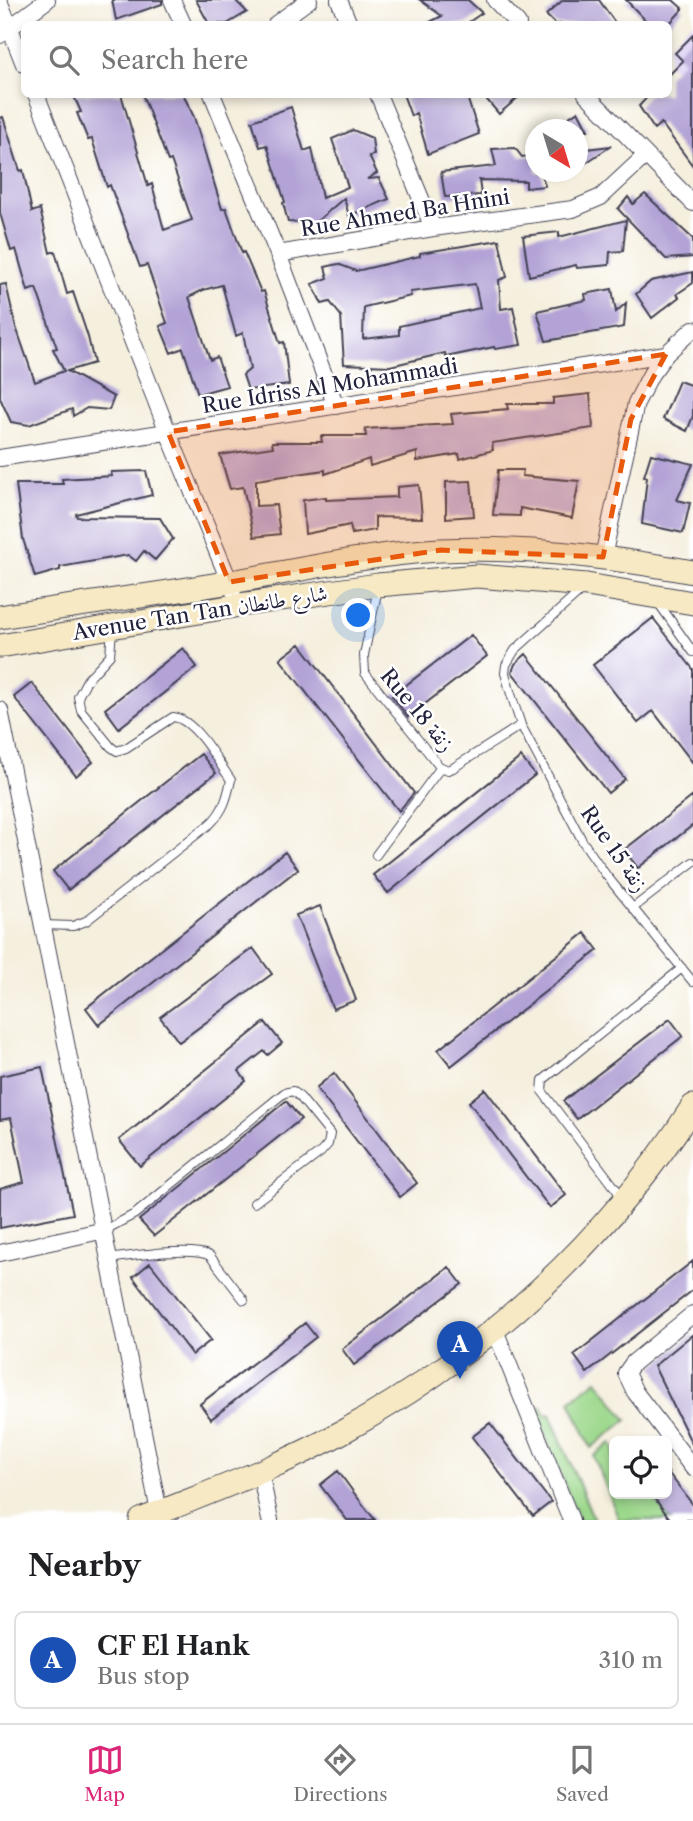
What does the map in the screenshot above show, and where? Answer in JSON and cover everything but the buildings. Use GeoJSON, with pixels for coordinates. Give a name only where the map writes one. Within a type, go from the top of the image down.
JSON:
{"type":"FeatureCollection","features":[{"type":"Feature","properties":{"kind":"main road","name":"Avenue Tan Tan شارع طانطان"},"geometry":{"type":"LineString","coordinates":[[0,617],[330,564],[441,550],[521,551],[603,557],[693,572]]}},
{"type":"Feature","properties":{"kind":"main road","name":"Avenue Tan Tan شارع طانطان"},"geometry":{"type":"LineString","coordinates":[[0,646],[240,605],[378,585],[477,576],[587,585],[693,603]]}},
{"type":"Feature","properties":{"kind":"main road"},"geometry":{"type":"LineString","coordinates":[[150,1516],[260,1471],[344,1431],[380,1410],[495,1330],[569,1262],[625,1201],[672,1139],[693,1105]]}},
{"type":"Feature","properties":{"kind":"street"},"geometry":{"type":"LineString","coordinates":[[5,31],[47,0]]}},
{"type":"Feature","properties":{"kind":"street"},"geometry":{"type":"LineString","coordinates":[[172,0],[182,21]]}},
{"type":"Feature","properties":{"kind":"street"},"geometry":{"type":"LineString","coordinates":[[280,21],[309,0]]}},
{"type":"Feature","properties":{"kind":"street"},"geometry":{"type":"LineString","coordinates":[[339,0],[348,21]]}},
{"type":"Feature","properties":{"kind":"street"},"geometry":{"type":"LineString","coordinates":[[495,0],[516,21]]}},
{"type":"Feature","properties":{"kind":"street"},"geometry":{"type":"LineString","coordinates":[[0,3],[5,31],[21,59]]}},
{"type":"Feature","properties":{"kind":"street"},"geometry":{"type":"LineString","coordinates":[[38,98],[168,432],[240,605]]}},
{"type":"Feature","properties":{"kind":"street"},"geometry":{"type":"LineString","coordinates":[[214,98],[337,406]]}},
{"type":"Feature","properties":{"kind":"street"},"geometry":{"type":"LineString","coordinates":[[380,98],[433,228]]}},
{"type":"Feature","properties":{"kind":"street"},"geometry":{"type":"LineString","coordinates":[[590,98],[693,203]]}},
{"type":"Feature","properties":{"kind":"street","name":"Rue Ahmed Ba Hnini"},"geometry":{"type":"LineString","coordinates":[[278,254],[433,228],[554,213],[587,205],[601,197],[645,156]]}},
{"type":"Feature","properties":{"kind":"street"},"geometry":{"type":"LineString","coordinates":[[603,557],[633,411],[651,374],[666,354],[693,328]]}},
{"type":"Feature","properties":{"kind":"street","name":"Rue Idriss Al Mohammadi"},"geometry":{"type":"LineString","coordinates":[[1,457],[666,354]]}},
{"type":"Feature","properties":{"kind":"street"},"geometry":{"type":"LineString","coordinates":[[0,710],[105,1230],[150,1516]]}},
{"type":"Feature","properties":{"kind":"street"},"geometry":{"type":"LineString","coordinates":[[0,1253],[105,1230]]}},
{"type":"Feature","properties":{"kind":"street"},"geometry":{"type":"LineString","coordinates":[[693,1314],[633,1363],[626,1370],[626,1374],[635,1392],[693,1468]]}},
{"type":"Feature","properties":{"kind":"street"},"geometry":{"type":"LineString","coordinates":[[495,1330],[571,1520]]}},
{"type":"Feature","properties":{"kind":"street"},"geometry":{"type":"LineString","coordinates":[[260,1471],[270,1520]]}},
{"type":"Feature","properties":{"kind":"lane","name":"Rue 18 زنقة"},"geometry":{"type":"LineString","coordinates":[[378,585],[364,655],[365,673],[397,717],[441,767],[448,770],[453,768],[521,726]]}},
{"type":"Feature","properties":{"kind":"lane","name":"Rue 15 زنقة"},"geometry":{"type":"LineString","coordinates":[[587,585],[525,639],[506,665],[505,673],[521,726],[583,842],[606,876],[693,982]]}},
{"type":"Feature","properties":{"kind":"lane"},"geometry":{"type":"LineString","coordinates":[[654,595],[693,652]]}},
{"type":"Feature","properties":{"kind":"lane"},"geometry":{"type":"LineString","coordinates":[[43,925],[73,926],[86,920],[211,823],[222,812],[228,795],[231,780],[191,725],[181,718],[173,716],[126,748],[117,751],[81,710],[78,697],[87,680],[110,655],[113,627]]}},
{"type":"Feature","properties":{"kind":"lane"},"geometry":{"type":"LineString","coordinates":[[376,855],[441,767]]}},
{"type":"Feature","properties":{"kind":"lane"},"geometry":{"type":"LineString","coordinates":[[634,908],[693,862]]}},
{"type":"Feature","properties":{"kind":"lane"},"geometry":{"type":"LineString","coordinates":[[625,1201],[542,1091],[543,1080],[682,968]]}},
{"type":"Feature","properties":{"kind":"lane"},"geometry":{"type":"LineString","coordinates":[[105,1230],[135,1214],[284,1093],[293,1091],[330,1134],[328,1144],[254,1203]]}},
{"type":"Feature","properties":{"kind":"lane"},"geometry":{"type":"LineString","coordinates":[[109,1259],[203,1252],[210,1256],[244,1300]]}},
{"type":"Feature","properties":{"kind":"highlighted area"},"geometry":{"type":"Polygon","coordinates":[[[666,354],[631,419],[603,557],[441,550],[229,582],[168,432],[666,354]]]}},
{"type":"Feature","properties":{"kind":"shaded area"},"geometry":{"type":"Polygon","coordinates":[[[693,21],[693,89],[672,67],[672,42],[693,21]]]}},
{"type":"Feature","properties":{"kind":"green space"},"geometry":{"type":"Polygon","coordinates":[[[597,1380],[627,1420],[591,1448],[570,1401],[597,1380]]]}},
{"type":"Feature","properties":{"kind":"green space"},"geometry":{"type":"Polygon","coordinates":[[[542,1406],[545,1415],[550,1414],[594,1520],[579,1520],[534,1409],[542,1406]]]}},
{"type":"Feature","properties":{"kind":"green space"},"geometry":{"type":"Polygon","coordinates":[[[609,1445],[609,1494],[594,1456],[609,1445]]]}},
{"type":"Feature","properties":{"kind":"green space"},"geometry":{"type":"Polygon","coordinates":[[[611,1499],[655,1499],[671,1520],[619,1520],[611,1499]]]}},
{"type":"Feature","properties":{"kind":"place","name":"CF El Hank"},"geometry":{"type":"Point","coordinates":[460,1379]}}]}
